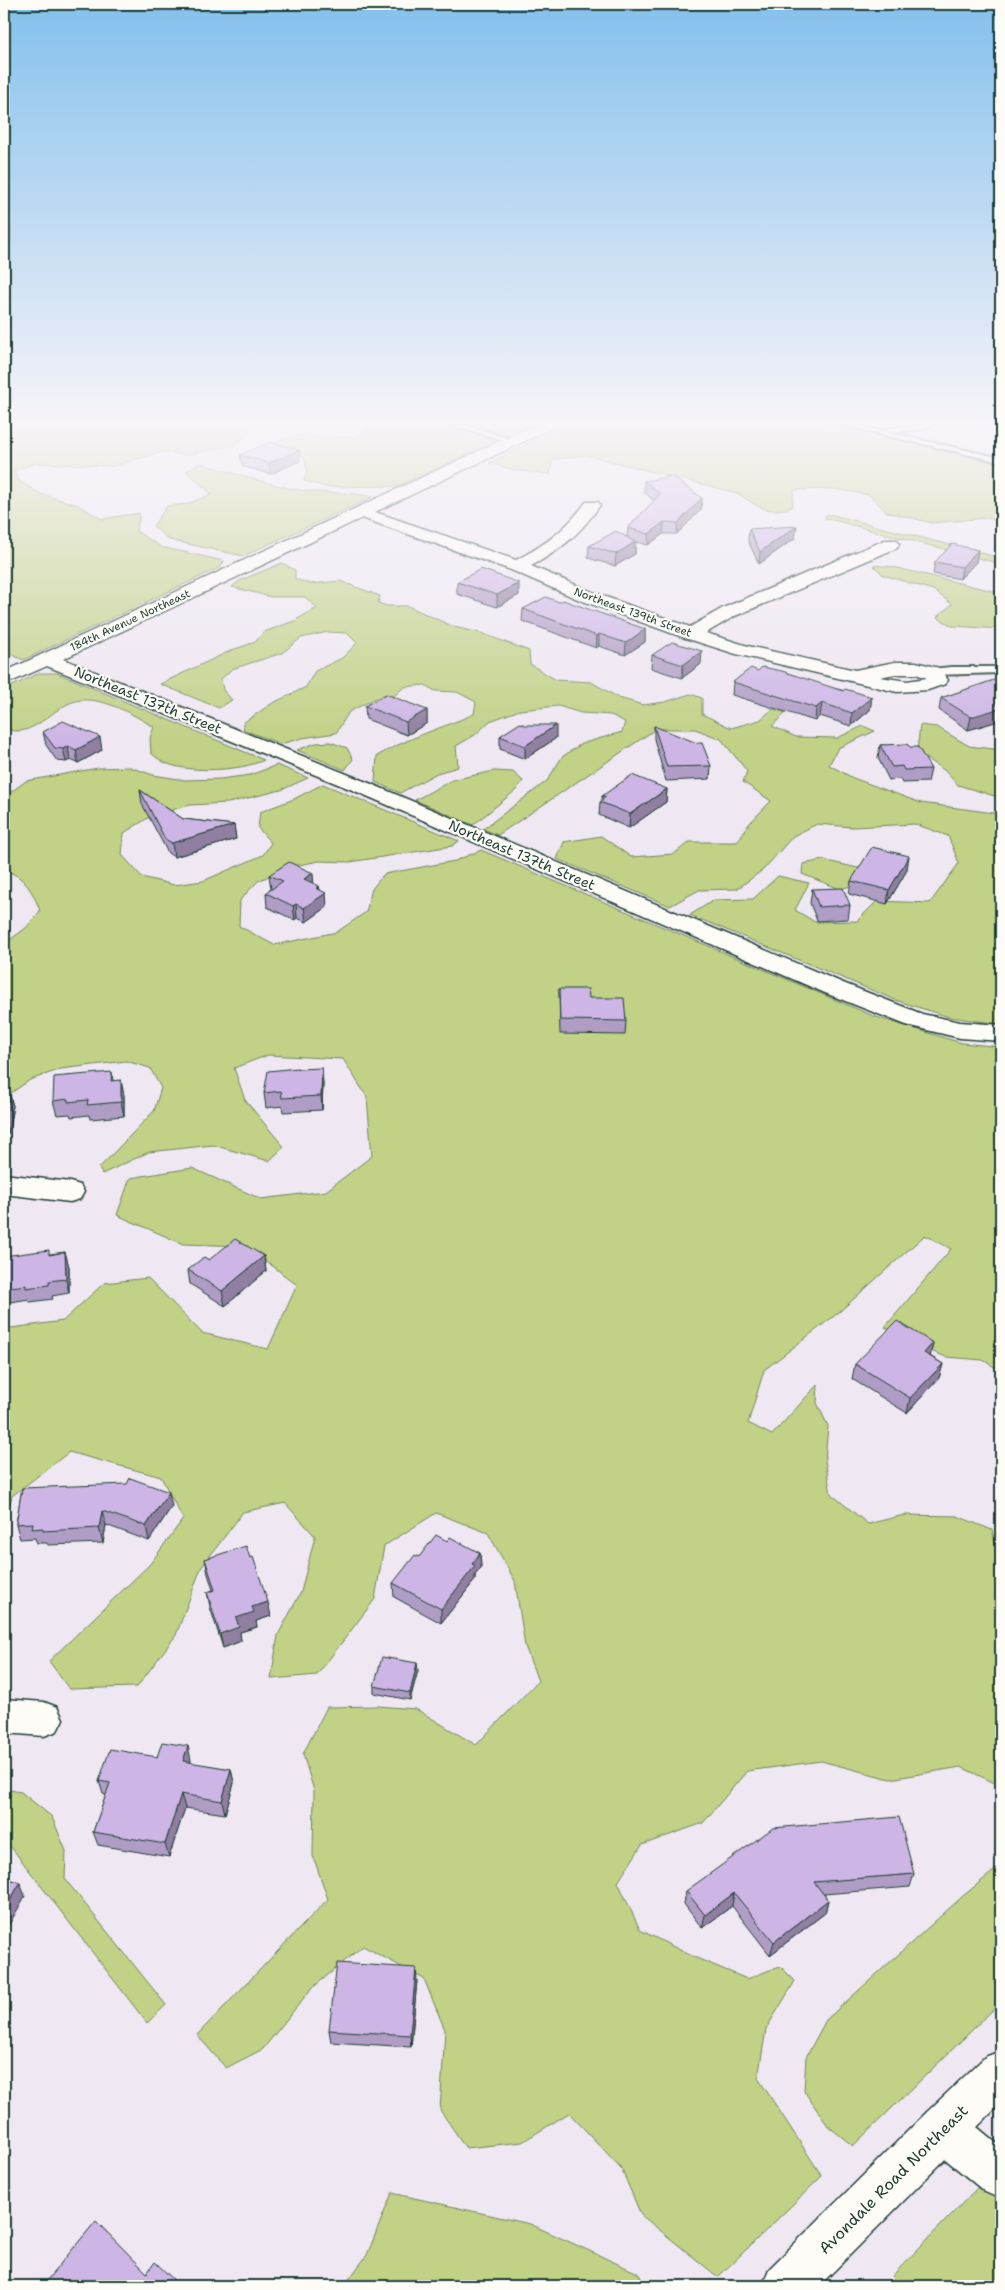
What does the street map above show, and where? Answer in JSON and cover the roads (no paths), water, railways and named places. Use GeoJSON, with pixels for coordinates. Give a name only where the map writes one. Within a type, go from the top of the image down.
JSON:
{"type":"FeatureCollection","features":[{"type":"Feature","properties":{"kind":"street","name":"184th Avenue Northeast"},"geometry":{"type":"LineString","coordinates":[[4,679],[326,528]]}},
{"type":"Feature","properties":{"kind":"street","name":"Northeast 139th Street"},"geometry":{"type":"LineString","coordinates":[[406,528],[517,566],[586,596],[691,634],[795,664],[855,676],[895,668],[916,668],[932,672]]}},
{"type":"Feature","properties":{"kind":"street"},"geometry":{"type":"LineString","coordinates":[[517,566],[564,539],[577,528]]}},
{"type":"Feature","properties":{"kind":"street"},"geometry":{"type":"LineString","coordinates":[[691,634],[729,612],[891,544]]}},
{"type":"Feature","properties":{"kind":"street","name":"Northeast 137th Street"},"geometry":{"type":"LineString","coordinates":[[47,659],[362,787],[834,988],[915,1020],[960,1030],[1001,1034]]}},
{"type":"Feature","properties":{"kind":"street"},"geometry":{"type":"LineString","coordinates":[[4,1184],[70,1192]]}},
{"type":"Feature","properties":{"kind":"street"},"geometry":{"type":"LineString","coordinates":[[4,1716],[44,1719]]}},
{"type":"Feature","properties":{"kind":"street","name":"Avondale Road Northeast"},"geometry":{"type":"LineString","coordinates":[[786,2286],[943,2128],[1001,2073]]}},
{"type":"Feature","properties":{"kind":"street"},"geometry":{"type":"LineString","coordinates":[[943,2128],[1001,2176]]}},
{"type":"Feature","properties":{"kind":"lane"},"geometry":{"type":"LineString","coordinates":[[932,672],[1001,670]]}}]}
